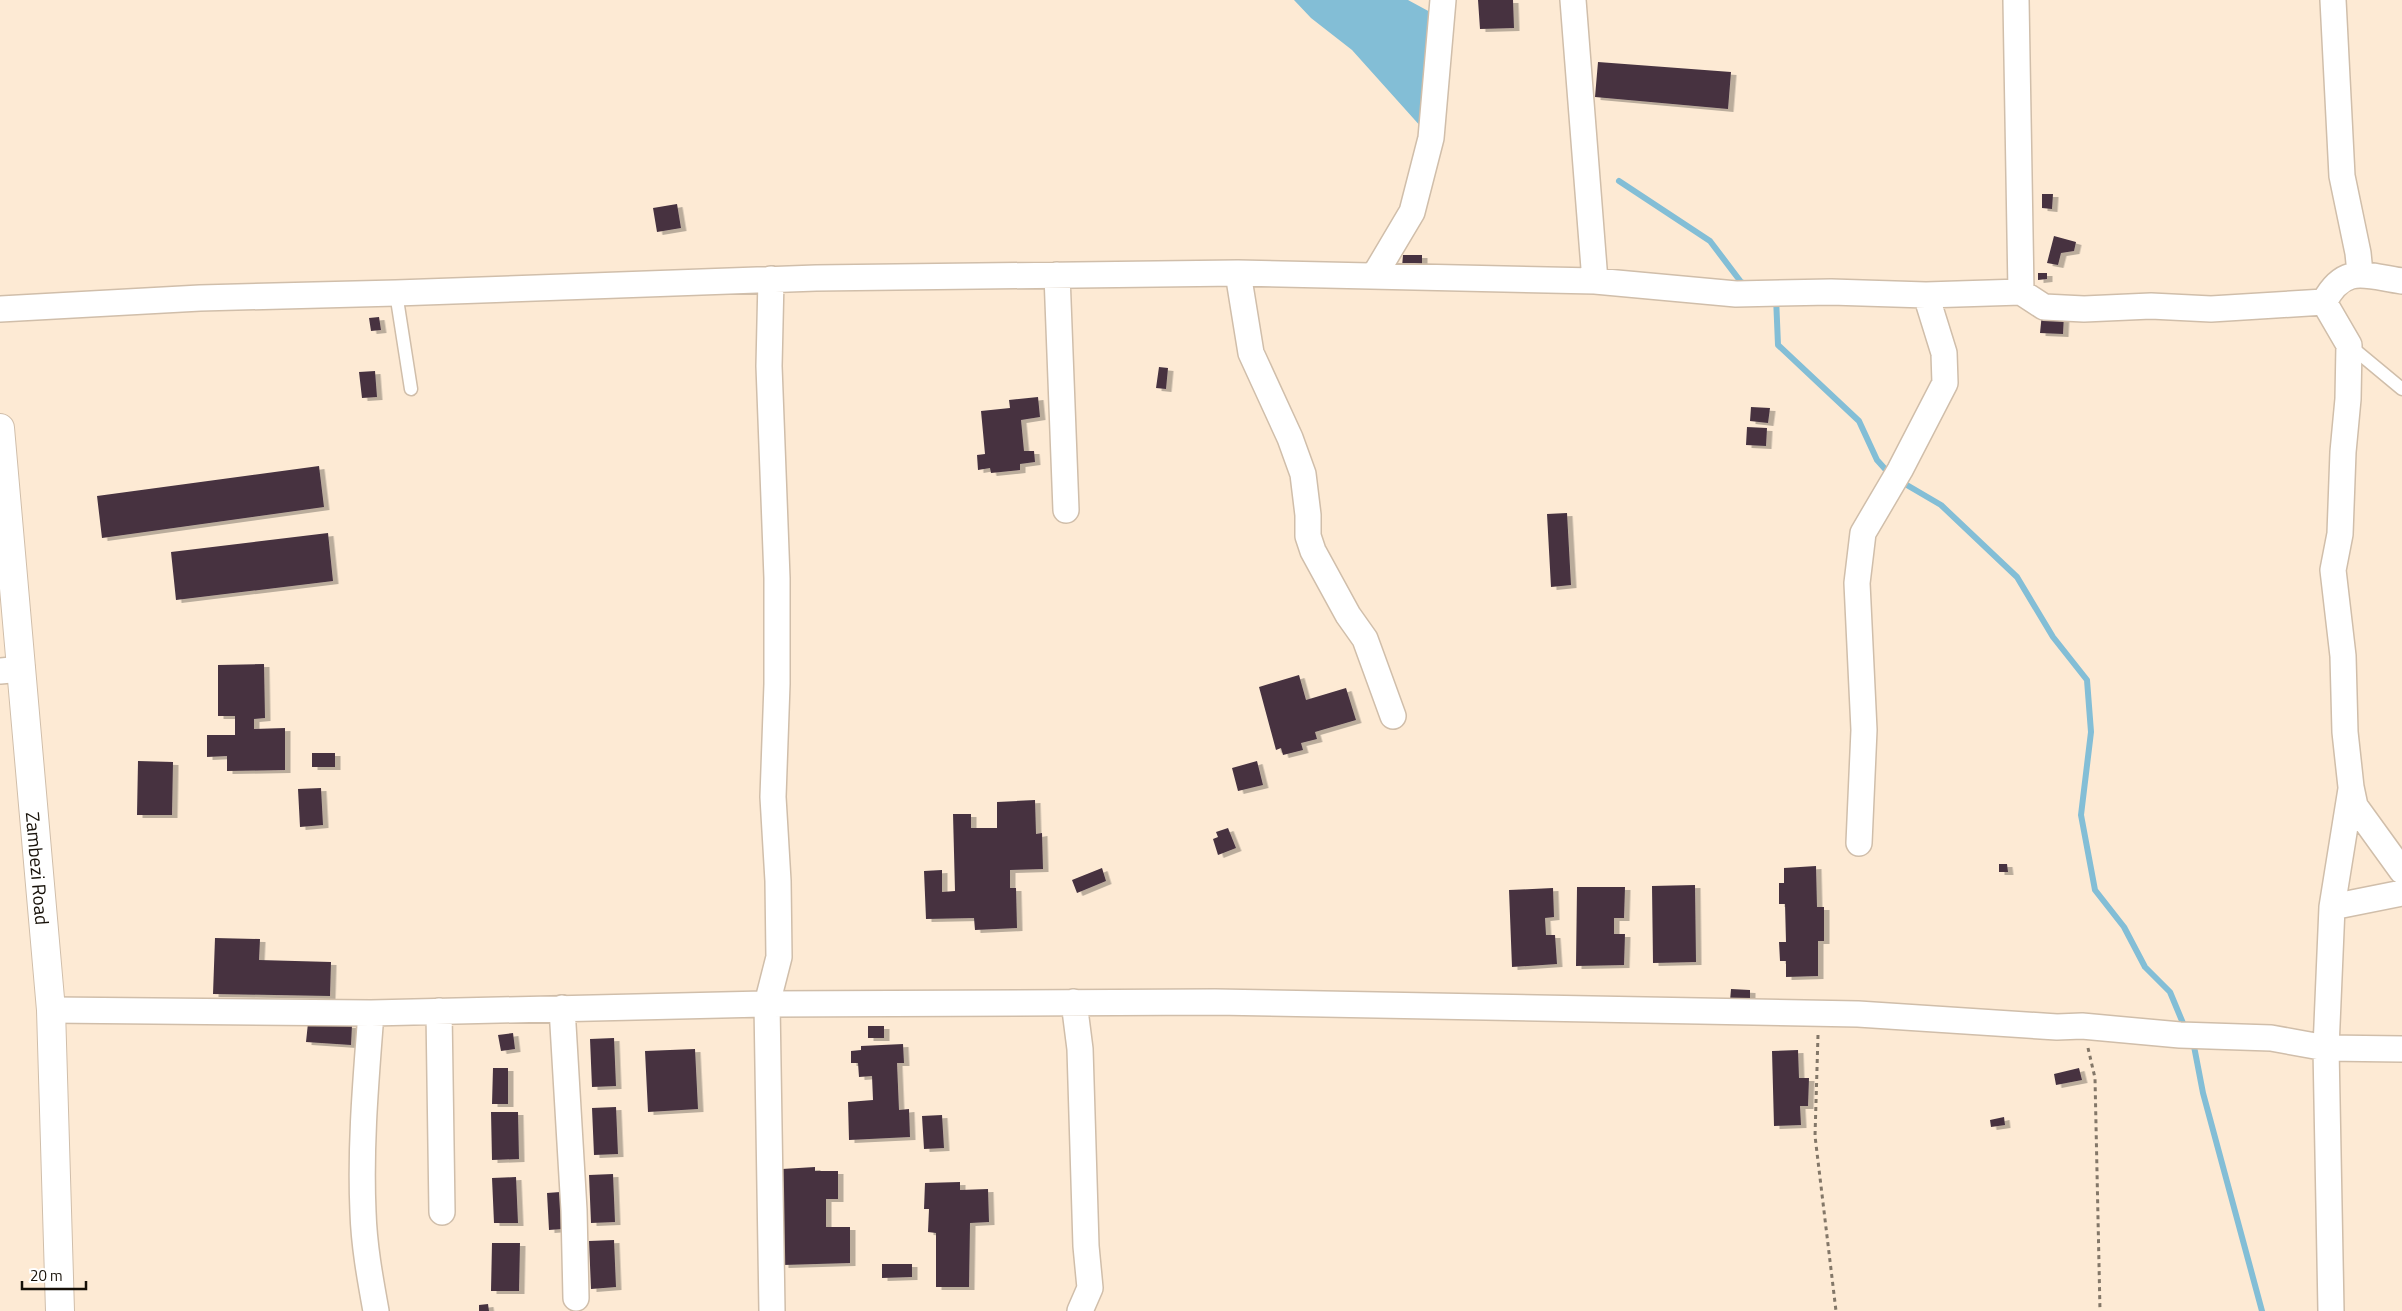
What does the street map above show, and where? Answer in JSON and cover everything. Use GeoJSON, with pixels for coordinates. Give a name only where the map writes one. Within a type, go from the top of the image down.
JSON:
{"type":"FeatureCollection","features":[{"type":"Feature","properties":{"kind":"main road","name":"Zambezi Road"},"geometry":{"type":"LineString","coordinates":[[0,428],[11,670],[51,1010],[60,1311]]}},
{"type":"Feature","properties":{"kind":"street"},"geometry":{"type":"LineString","coordinates":[[1374,276],[1412,212],[1431,138],[1443,0]]}},
{"type":"Feature","properties":{"kind":"street"},"geometry":{"type":"LineString","coordinates":[[1573,0],[1595,281]]}},
{"type":"Feature","properties":{"kind":"street"},"geometry":{"type":"LineString","coordinates":[[2016,0],[2021,292]]}},
{"type":"Feature","properties":{"kind":"street"},"geometry":{"type":"LineString","coordinates":[[2334,0],[2342,176],[2356,243],[2360,273]]}},
{"type":"Feature","properties":{"kind":"street"},"geometry":{"type":"LineString","coordinates":[[1238,273],[1251,353],[1290,438],[1303,474],[1308,515],[1308,536],[1313,551],[1348,615],[1365,639],[1393,716]]}},
{"type":"Feature","properties":{"kind":"street"},"geometry":{"type":"LineString","coordinates":[[0,309],[200,298],[771,280],[1238,273],[1595,281],[1736,294],[2021,292],[2044,307],[2084,309],[2151,306],[2212,309],[2324,302]]}},
{"type":"Feature","properties":{"kind":"street"},"geometry":{"type":"LineString","coordinates":[[2324,302],[2334,286],[2360,273],[2402,281]]}},
{"type":"Feature","properties":{"kind":"street"},"geometry":{"type":"LineString","coordinates":[[1057,275],[1066,510]]}},
{"type":"Feature","properties":{"kind":"street"},"geometry":{"type":"LineString","coordinates":[[771,280],[769,366],[777,578],[777,684],[773,797],[779,957],[767,1004],[772,1311]]}},
{"type":"Feature","properties":{"kind":"street"},"geometry":{"type":"LineString","coordinates":[[1859,844],[1864,730],[1857,583],[1862,533],[1900,470],[1945,383],[1944,353],[1926,294]]}},
{"type":"Feature","properties":{"kind":"street"},"geometry":{"type":"LineString","coordinates":[[2324,302],[2348,345],[2348,399],[2343,452],[2340,534],[2333,570],[2343,656],[2345,732],[2351,787],[2355,806],[2402,871]]}},
{"type":"Feature","properties":{"kind":"street"},"geometry":{"type":"LineString","coordinates":[[2331,1311],[2326,1048],[2332,907],[2351,787]]}},
{"type":"Feature","properties":{"kind":"street"},"geometry":{"type":"LineString","coordinates":[[2332,907],[2402,893]]}},
{"type":"Feature","properties":{"kind":"street"},"geometry":{"type":"LineString","coordinates":[[1074,1002],[1080,1049],[1086,1246],[1090,1288],[1080,1311]]}},
{"type":"Feature","properties":{"kind":"street"},"geometry":{"type":"LineString","coordinates":[[51,1010],[371,1013],[767,1004],[1225,1002],[1858,1014],[2057,1027],[2082,1026],[2180,1035],[2271,1038],[2326,1048],[2402,1050]]}},
{"type":"Feature","properties":{"kind":"street"},"geometry":{"type":"LineString","coordinates":[[562,1008],[574,1210],[576,1298]]}},
{"type":"Feature","properties":{"kind":"street"},"geometry":{"type":"LineString","coordinates":[[439,1011],[442,1212]]}},
{"type":"Feature","properties":{"kind":"street"},"geometry":{"type":"LineString","coordinates":[[371,1013],[364,1109],[363,1187],[366,1250],[376,1311]]}},
{"type":"Feature","properties":{"kind":"lane"},"geometry":{"type":"LineString","coordinates":[[396,293],[411,389]]}},
{"type":"Feature","properties":{"kind":"lane"},"geometry":{"type":"LineString","coordinates":[[2348,345],[2402,389]]}},
{"type":"Feature","properties":{"kind":"path"},"geometry":{"type":"LineString","coordinates":[[1819,1014],[1816,1136],[1836,1311]]}},
{"type":"Feature","properties":{"kind":"path"},"geometry":{"type":"LineString","coordinates":[[2082,1026],[2095,1078],[2100,1311]]}},
{"type":"Feature","properties":{"kind":"water"},"geometry":{"type":"Polygon","coordinates":[[[1294,0],[1408,0],[1443,19],[1431,138],[1352,50],[1311,18],[1294,0]]]}},
{"type":"Feature","properties":{"kind":"building"},"geometry":{"type":"Polygon","coordinates":[[[1478,0],[1513,0],[1514,28],[1480,29],[1478,0]]]}},
{"type":"Feature","properties":{"kind":"building"},"geometry":{"type":"Polygon","coordinates":[[[1598,62],[1731,72],[1728,109],[1595,97],[1598,62]]]}},
{"type":"Feature","properties":{"kind":"building"},"geometry":{"type":"Polygon","coordinates":[[[2042,194],[2053,194],[2052,209],[2042,208],[2042,194]]]}},
{"type":"Feature","properties":{"kind":"building"},"geometry":{"type":"Polygon","coordinates":[[[677,204],[681,228],[657,232],[653,208],[677,204]]]}},
{"type":"Feature","properties":{"kind":"building"},"geometry":{"type":"Polygon","coordinates":[[[2054,236],[2076,242],[2074,251],[2061,253],[2058,265],[2047,263],[2054,236]]]}},
{"type":"Feature","properties":{"kind":"building"},"geometry":{"type":"Polygon","coordinates":[[[1403,255],[1422,255],[1422,267],[1402,267],[1403,255]]]}},
{"type":"Feature","properties":{"kind":"building"},"geometry":{"type":"Polygon","coordinates":[[[2038,273],[2047,273],[2047,279],[2038,280],[2038,273]]]}},
{"type":"Feature","properties":{"kind":"building"},"geometry":{"type":"Polygon","coordinates":[[[2042,313],[2064,314],[2063,334],[2040,333],[2042,313]]]}},
{"type":"Feature","properties":{"kind":"building"},"geometry":{"type":"Polygon","coordinates":[[[379,317],[381,330],[371,331],[369,318],[379,317]]]}},
{"type":"Feature","properties":{"kind":"building"},"geometry":{"type":"Polygon","coordinates":[[[1159,367],[1168,368],[1166,389],[1156,388],[1159,367]]]}},
{"type":"Feature","properties":{"kind":"building"},"geometry":{"type":"Polygon","coordinates":[[[375,371],[377,397],[362,398],[359,372],[375,371]]]}},
{"type":"Feature","properties":{"kind":"building"},"geometry":{"type":"Polygon","coordinates":[[[1038,397],[1040,417],[1021,420],[1024,451],[1034,451],[1035,462],[1020,464],[1020,470],[991,473],[990,468],[978,470],[977,455],[985,454],[981,411],[1010,408],[1009,400],[1038,397]]]}},
{"type":"Feature","properties":{"kind":"building"},"geometry":{"type":"Polygon","coordinates":[[[1751,407],[1770,408],[1768,423],[1750,421],[1751,407]]]}},
{"type":"Feature","properties":{"kind":"building"},"geometry":{"type":"Polygon","coordinates":[[[1747,427],[1767,428],[1766,446],[1746,445],[1747,427]]]}},
{"type":"Feature","properties":{"kind":"building"},"geometry":{"type":"Polygon","coordinates":[[[319,466],[324,507],[102,538],[97,496],[319,466]]]}},
{"type":"Feature","properties":{"kind":"building"},"geometry":{"type":"Polygon","coordinates":[[[1567,513],[1571,585],[1551,587],[1547,514],[1567,513]]]}},
{"type":"Feature","properties":{"kind":"building"},"geometry":{"type":"Polygon","coordinates":[[[328,533],[333,581],[176,600],[171,552],[328,533]]]}},
{"type":"Feature","properties":{"kind":"building"},"geometry":{"type":"Polygon","coordinates":[[[264,664],[265,718],[254,719],[254,729],[285,728],[285,770],[227,771],[227,756],[207,757],[207,735],[235,735],[235,716],[218,716],[218,665],[264,664]]]}},
{"type":"Feature","properties":{"kind":"building"},"geometry":{"type":"Polygon","coordinates":[[[1299,675],[1306,700],[1346,688],[1356,720],[1315,732],[1317,739],[1301,743],[1303,750],[1283,755],[1281,748],[1276,750],[1259,687],[1299,675]]]}},
{"type":"Feature","properties":{"kind":"building"},"geometry":{"type":"Polygon","coordinates":[[[312,753],[335,753],[335,767],[312,767],[312,753]]]}},
{"type":"Feature","properties":{"kind":"building"},"geometry":{"type":"Polygon","coordinates":[[[138,761],[173,762],[172,815],[137,815],[138,761]]]}},
{"type":"Feature","properties":{"kind":"building"},"geometry":{"type":"Polygon","coordinates":[[[1257,761],[1263,785],[1238,791],[1232,768],[1257,761]]]}},
{"type":"Feature","properties":{"kind":"building"},"geometry":{"type":"Polygon","coordinates":[[[321,788],[323,825],[300,827],[298,789],[321,788]]]}},
{"type":"Feature","properties":{"kind":"building"},"geometry":{"type":"Polygon","coordinates":[[[1035,800],[1036,834],[1042,833],[1043,869],[1010,870],[1010,888],[1016,888],[1017,928],[975,930],[974,918],[926,919],[924,871],[942,870],[942,892],[955,891],[953,814],[971,814],[971,828],[997,828],[997,802],[1035,800]]]}},
{"type":"Feature","properties":{"kind":"building"},"geometry":{"type":"Polygon","coordinates":[[[1228,828],[1236,848],[1218,855],[1213,839],[1218,837],[1216,832],[1228,828]]]}},
{"type":"Feature","properties":{"kind":"building"},"geometry":{"type":"Polygon","coordinates":[[[1999,864],[2007,864],[2008,872],[1999,872],[1999,864]]]}},
{"type":"Feature","properties":{"kind":"building"},"geometry":{"type":"Polygon","coordinates":[[[1816,866],[1817,907],[1824,907],[1824,941],[1818,941],[1818,976],[1786,977],[1786,961],[1780,961],[1779,942],[1786,942],[1785,904],[1779,904],[1779,883],[1784,883],[1784,868],[1816,866]]]}},
{"type":"Feature","properties":{"kind":"building"},"geometry":{"type":"Polygon","coordinates":[[[1102,868],[1106,881],[1077,893],[1072,880],[1102,868]]]}},
{"type":"Feature","properties":{"kind":"building"},"geometry":{"type":"Polygon","coordinates":[[[1695,885],[1696,962],[1653,963],[1652,886],[1695,885]]]}},
{"type":"Feature","properties":{"kind":"building"},"geometry":{"type":"Polygon","coordinates":[[[1577,887],[1625,887],[1624,918],[1614,918],[1614,934],[1625,934],[1624,965],[1576,966],[1577,887]]]}},
{"type":"Feature","properties":{"kind":"building"},"geometry":{"type":"Polygon","coordinates":[[[1553,888],[1554,917],[1545,918],[1546,935],[1555,935],[1557,964],[1512,967],[1509,890],[1553,888]]]}},
{"type":"Feature","properties":{"kind":"building"},"geometry":{"type":"Polygon","coordinates":[[[215,938],[260,939],[259,960],[331,962],[330,996],[213,994],[215,938]]]}},
{"type":"Feature","properties":{"kind":"building"},"geometry":{"type":"Polygon","coordinates":[[[1731,989],[1750,990],[1750,1003],[1730,1001],[1731,989]]]}},
{"type":"Feature","properties":{"kind":"building"},"geometry":{"type":"Polygon","coordinates":[[[308,1023],[352,1025],[351,1045],[306,1042],[308,1023]]]}},
{"type":"Feature","properties":{"kind":"building"},"geometry":{"type":"Polygon","coordinates":[[[868,1026],[884,1026],[884,1038],[868,1038],[868,1026]]]}},
{"type":"Feature","properties":{"kind":"building"},"geometry":{"type":"Polygon","coordinates":[[[513,1033],[515,1049],[501,1051],[498,1035],[513,1033]]]}},
{"type":"Feature","properties":{"kind":"building"},"geometry":{"type":"Polygon","coordinates":[[[614,1038],[616,1086],[592,1087],[590,1039],[614,1038]]]}},
{"type":"Feature","properties":{"kind":"building"},"geometry":{"type":"Polygon","coordinates":[[[903,1044],[904,1063],[897,1063],[899,1110],[909,1109],[910,1137],[849,1140],[848,1102],[873,1100],[872,1076],[859,1077],[858,1063],[851,1063],[851,1051],[861,1050],[861,1046],[903,1044]]]}},
{"type":"Feature","properties":{"kind":"building"},"geometry":{"type":"Polygon","coordinates":[[[695,1049],[698,1109],[648,1112],[645,1051],[695,1049]]]}},
{"type":"Feature","properties":{"kind":"building"},"geometry":{"type":"Polygon","coordinates":[[[1798,1050],[1799,1078],[1809,1078],[1808,1106],[1800,1106],[1801,1125],[1774,1126],[1772,1051],[1798,1050]]]}},
{"type":"Feature","properties":{"kind":"building"},"geometry":{"type":"Polygon","coordinates":[[[493,1068],[508,1068],[508,1104],[492,1104],[493,1068]]]}},
{"type":"Feature","properties":{"kind":"building"},"geometry":{"type":"Polygon","coordinates":[[[2079,1068],[2082,1080],[2056,1085],[2054,1074],[2079,1068]]]}},
{"type":"Feature","properties":{"kind":"building"},"geometry":{"type":"Polygon","coordinates":[[[616,1107],[618,1154],[594,1155],[592,1108],[616,1107]]]}},
{"type":"Feature","properties":{"kind":"building"},"geometry":{"type":"Polygon","coordinates":[[[491,1112],[518,1112],[519,1159],[492,1160],[491,1112]]]}},
{"type":"Feature","properties":{"kind":"building"},"geometry":{"type":"Polygon","coordinates":[[[942,1115],[944,1148],[924,1149],[922,1116],[942,1115]]]}},
{"type":"Feature","properties":{"kind":"building"},"geometry":{"type":"Polygon","coordinates":[[[2004,1117],[2005,1125],[1991,1127],[1990,1120],[2004,1117]]]}},
{"type":"Feature","properties":{"kind":"building"},"geometry":{"type":"Polygon","coordinates":[[[815,1167],[815,1171],[838,1171],[838,1199],[826,1199],[826,1227],[850,1227],[850,1263],[783,1265],[782,1169],[815,1167]]]}},
{"type":"Feature","properties":{"kind":"building"},"geometry":{"type":"Polygon","coordinates":[[[613,1174],[615,1222],[591,1223],[589,1175],[613,1174]]]}},
{"type":"Feature","properties":{"kind":"building"},"geometry":{"type":"Polygon","coordinates":[[[516,1177],[518,1223],[494,1223],[492,1178],[516,1177]]]}},
{"type":"Feature","properties":{"kind":"building"},"geometry":{"type":"Polygon","coordinates":[[[960,1182],[960,1190],[988,1189],[989,1222],[970,1223],[969,1287],[936,1287],[936,1233],[928,1232],[929,1209],[924,1209],[925,1183],[960,1182]]]}},
{"type":"Feature","properties":{"kind":"building"},"geometry":{"type":"Polygon","coordinates":[[[560,1192],[562,1229],[549,1230],[547,1193],[560,1192]]]}},
{"type":"Feature","properties":{"kind":"building"},"geometry":{"type":"Polygon","coordinates":[[[614,1240],[616,1287],[591,1289],[589,1241],[614,1240]]]}},
{"type":"Feature","properties":{"kind":"building"},"geometry":{"type":"Polygon","coordinates":[[[492,1243],[520,1243],[519,1291],[491,1291],[492,1243]]]}},
{"type":"Feature","properties":{"kind":"building"},"geometry":{"type":"Polygon","coordinates":[[[882,1264],[912,1264],[912,1277],[882,1278],[882,1264]]]}},
{"type":"Feature","properties":{"kind":"building"},"geometry":{"type":"Polygon","coordinates":[[[488,1304],[489,1311],[479,1311],[479,1305],[488,1304]]]}},
{"type":"Feature","properties":{"kind":"waterway"},"geometry":{"type":"LineString","coordinates":[[1619,181],[1710,241],[1741,282],[1747,284]]}},
{"type":"Feature","properties":{"kind":"waterway"},"geometry":{"type":"LineString","coordinates":[[1776,297],[1778,345],[1859,421],[1877,460],[1886,470]]}},
{"type":"Feature","properties":{"kind":"waterway"},"geometry":{"type":"LineString","coordinates":[[1900,481],[1941,505],[2017,577],[2053,637],[2087,680],[2091,732],[2081,815],[2095,890],[2124,927],[2145,967],[2170,992],[2185,1028]]}},
{"type":"Feature","properties":{"kind":"waterway"},"geometry":{"type":"LineString","coordinates":[[2193,1041],[2203,1093],[2262,1311]]}}]}
